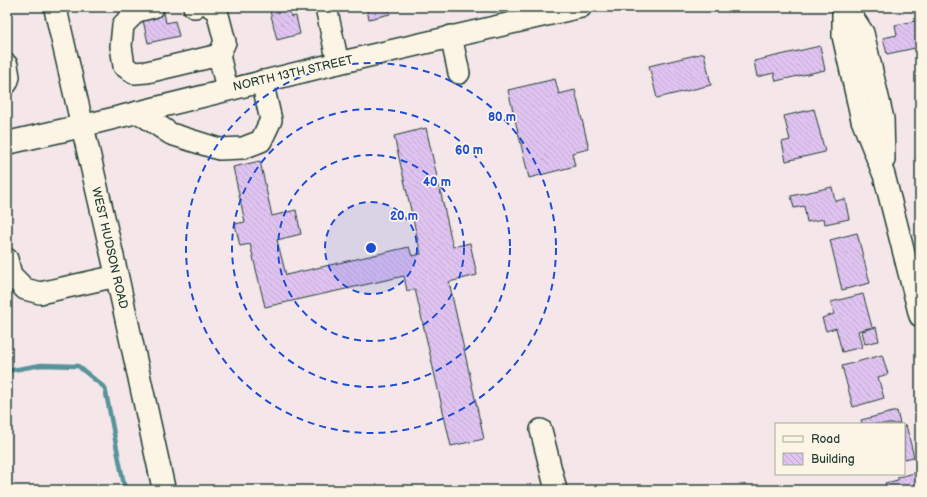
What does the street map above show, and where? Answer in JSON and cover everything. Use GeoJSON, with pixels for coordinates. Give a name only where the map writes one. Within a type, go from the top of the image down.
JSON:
{"type":"FeatureCollection","features":[{"type":"Feature","properties":{"kind":"main road","name":"WEST HUDSON ROAD"},"geometry":{"type":"LineString","coordinates":[[55,7],[117,276],[164,490]]}},
{"type":"Feature","properties":{"kind":"main road","name":"NORTH 13TH STREET"},"geometry":{"type":"LineString","coordinates":[[7,143],[82,126]]}},
{"type":"Feature","properties":{"kind":"street"},"geometry":{"type":"LineString","coordinates":[[153,7],[137,11],[123,25],[121,46],[124,66],[134,73],[147,72],[219,56]]}},
{"type":"Feature","properties":{"kind":"street"},"geometry":{"type":"LineString","coordinates":[[326,7],[338,63]]}},
{"type":"Feature","properties":{"kind":"street","name":"NORTH 13TH STREET"},"geometry":{"type":"LineString","coordinates":[[82,126],[227,89],[451,36],[525,13],[581,7]]}},
{"type":"Feature","properties":{"kind":"street"},"geometry":{"type":"LineString","coordinates":[[842,7],[843,36],[862,120],[884,175],[920,316]]}},
{"type":"Feature","properties":{"kind":"street"},"geometry":{"type":"LineString","coordinates":[[846,7],[863,33],[883,119],[884,175]]}},
{"type":"Feature","properties":{"kind":"street"},"geometry":{"type":"LineString","coordinates":[[215,13],[224,42],[219,56],[227,89]]}},
{"type":"Feature","properties":{"kind":"street"},"geometry":{"type":"LineString","coordinates":[[451,36],[459,73]]}},
{"type":"Feature","properties":{"kind":"street"},"geometry":{"type":"LineString","coordinates":[[7,64],[9,77],[7,83]]}},
{"type":"Feature","properties":{"kind":"street"},"geometry":{"type":"LineString","coordinates":[[138,112],[171,134],[218,149],[243,148],[261,142],[271,120],[262,81]]}},
{"type":"Feature","properties":{"kind":"street"},"geometry":{"type":"LineString","coordinates":[[7,259],[11,275],[25,289],[40,293],[117,276]]}},
{"type":"Feature","properties":{"kind":"street"},"geometry":{"type":"LineString","coordinates":[[542,430],[556,490]]}},
{"type":"Feature","properties":{"kind":"building"},"geometry":{"type":"Polygon","coordinates":[[[163,7],[166,23],[175,21],[179,36],[148,43],[141,11],[163,7]]]}},
{"type":"Feature","properties":{"kind":"building"},"geometry":{"type":"Polygon","coordinates":[[[269,7],[289,7],[291,17],[296,16],[300,34],[277,40],[269,7]]]}},
{"type":"Feature","properties":{"kind":"building"},"geometry":{"type":"Polygon","coordinates":[[[366,7],[388,7],[390,14],[369,19],[366,7]]]}},
{"type":"Feature","properties":{"kind":"building"},"geometry":{"type":"Polygon","coordinates":[[[920,20],[920,47],[887,54],[883,38],[897,35],[895,25],[920,20]]]}},
{"type":"Feature","properties":{"kind":"building"},"geometry":{"type":"Polygon","coordinates":[[[820,46],[825,70],[776,81],[774,73],[757,77],[754,61],[820,46]]]}},
{"type":"Feature","properties":{"kind":"building"},"geometry":{"type":"Polygon","coordinates":[[[704,53],[711,85],[657,98],[649,66],[704,53]]]}},
{"type":"Feature","properties":{"kind":"building"},"geometry":{"type":"Polygon","coordinates":[[[555,79],[559,94],[575,90],[589,149],[572,153],[575,166],[529,178],[508,90],[555,79]]]}},
{"type":"Feature","properties":{"kind":"building"},"geometry":{"type":"Polygon","coordinates":[[[814,109],[825,152],[786,161],[782,142],[790,140],[784,116],[814,109]]]}},
{"type":"Feature","properties":{"kind":"building"},"geometry":{"type":"Polygon","coordinates":[[[426,128],[453,247],[470,243],[477,275],[449,282],[484,439],[451,446],[415,289],[407,291],[404,276],[265,307],[250,244],[240,246],[235,224],[245,222],[233,167],[260,161],[272,216],[296,210],[301,234],[277,240],[286,275],[409,247],[412,256],[421,254],[394,136],[426,128]]]}},
{"type":"Feature","properties":{"kind":"building"},"geometry":{"type":"Polygon","coordinates":[[[832,187],[835,201],[845,199],[849,219],[825,224],[824,219],[807,222],[804,206],[794,208],[791,196],[832,187]]]}},
{"type":"Feature","properties":{"kind":"building"},"geometry":{"type":"Polygon","coordinates":[[[857,233],[870,283],[842,290],[830,240],[857,233]]]}},
{"type":"Feature","properties":{"kind":"building"},"geometry":{"type":"Polygon","coordinates":[[[863,294],[872,327],[858,331],[862,347],[842,352],[836,328],[826,331],[822,318],[834,314],[831,302],[863,294]]]}},
{"type":"Feature","properties":{"kind":"building"},"geometry":{"type":"Polygon","coordinates":[[[876,327],[879,341],[865,344],[862,331],[876,327]]]}},
{"type":"Feature","properties":{"kind":"building"},"geometry":{"type":"Polygon","coordinates":[[[882,355],[888,374],[878,377],[884,398],[853,407],[842,366],[882,355]]]}},
{"type":"Feature","properties":{"kind":"building"},"geometry":{"type":"Polygon","coordinates":[[[897,411],[900,423],[862,423],[861,420],[897,411]]]}},
{"type":"Feature","properties":{"kind":"building"},"geometry":{"type":"Polygon","coordinates":[[[905,426],[914,457],[905,459],[905,426]]]}},
{"type":"Feature","properties":{"kind":"building"},"geometry":{"type":"Polygon","coordinates":[[[919,472],[920,490],[887,490],[885,483],[898,480],[898,477],[919,472]]]}},
{"type":"Feature","properties":{"kind":"waterway"},"geometry":{"type":"LineString","coordinates":[[7,371],[41,365],[78,366],[105,388],[125,490]]}}]}
